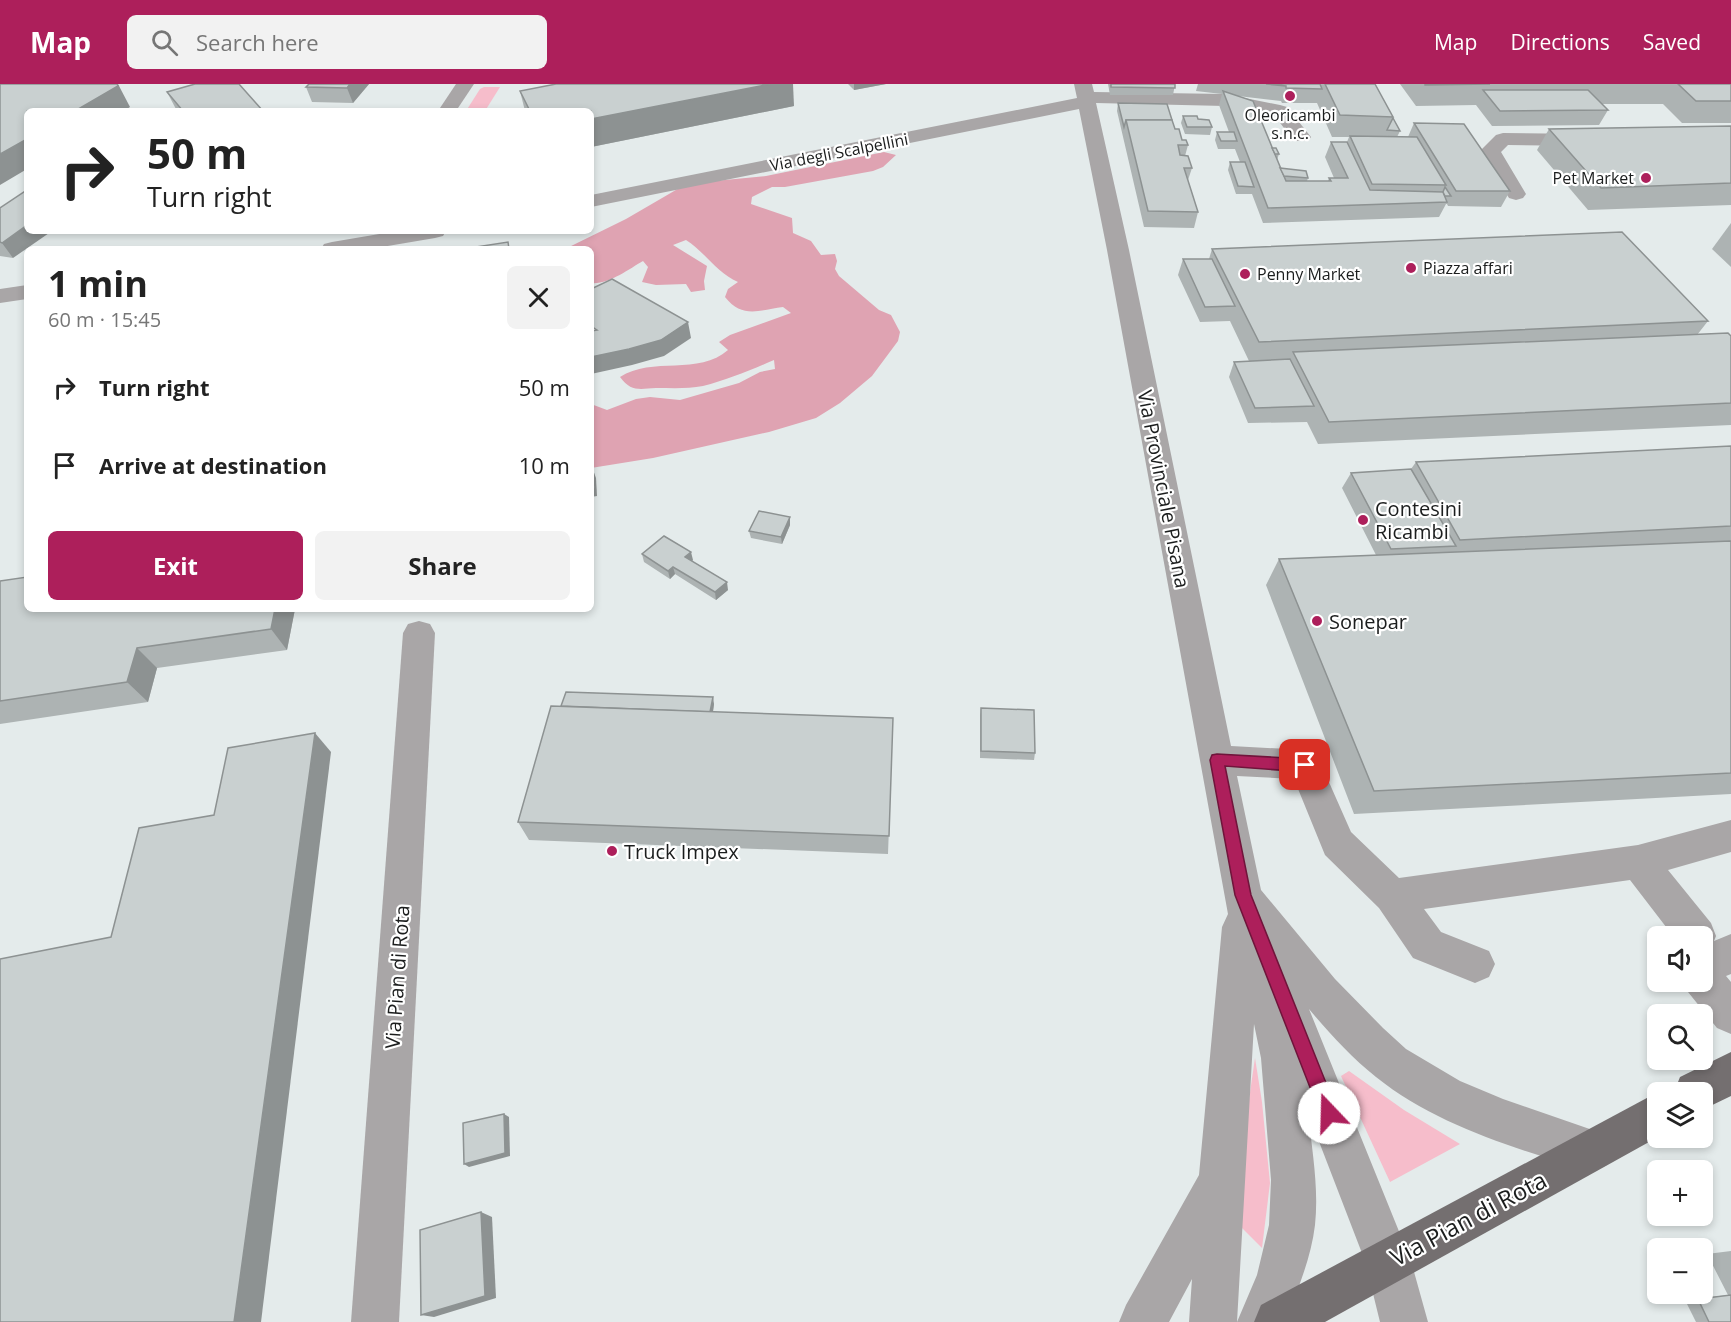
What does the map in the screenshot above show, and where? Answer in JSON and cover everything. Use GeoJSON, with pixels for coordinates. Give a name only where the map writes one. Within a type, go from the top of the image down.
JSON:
{"type":"FeatureCollection","features":[{"type":"Feature","properties":{"kind":"main road"},"geometry":{"type":"LineString","coordinates":[[1713,1083],[1731,1074]]}},
{"type":"Feature","properties":{"kind":"main road","name":"Via Pian di Rota"},"geometry":{"type":"LineString","coordinates":[[1278,1322],[1647,1119]]}},
{"type":"Feature","properties":{"kind":"street"},"geometry":{"type":"LineString","coordinates":[[449,108],[465,84]]}},
{"type":"Feature","properties":{"kind":"street","name":"Via degli Scalpellini"},"geometry":{"type":"LineString","coordinates":[[594,200],[1085,95],[1225,100],[1280,111],[1300,137]]}},
{"type":"Feature","properties":{"kind":"street","name":"Via Provinciale Pisana"},"geometry":{"type":"LineString","coordinates":[[1085,95],[1118,250],[1243,895],[1282,1058],[1293,1180],[1290,1235],[1281,1276],[1262,1322]]}},
{"type":"Feature","properties":{"kind":"street"},"geometry":{"type":"LineString","coordinates":[[1516,194],[1490,151],[1503,140],[1604,140]]}},
{"type":"Feature","properties":{"kind":"street"},"geometry":{"type":"LineString","coordinates":[[341,246],[364,238],[405,234]]}},
{"type":"Feature","properties":{"kind":"street"},"geometry":{"type":"LineString","coordinates":[[0,296],[24,292]]}},
{"type":"Feature","properties":{"kind":"street","name":"Via Pian di Rota"},"geometry":{"type":"LineString","coordinates":[[375,1322],[419,633]]}},
{"type":"Feature","properties":{"kind":"street"},"geometry":{"type":"LineString","coordinates":[[1217,760],[1305,765],[1338,843],[1392,896],[1427,945],[1475,964]]}},
{"type":"Feature","properties":{"kind":"street"},"geometry":{"type":"LineString","coordinates":[[1392,896],[1638,862],[1731,836]]}},
{"type":"Feature","properties":{"kind":"street"},"geometry":{"type":"LineString","coordinates":[[1638,862],[1686,926]]}},
{"type":"Feature","properties":{"kind":"street","name":"Via Provinciale Pisana"},"geometry":{"type":"LineString","coordinates":[[1243,895],[1323,997],[1369,1045],[1407,1073],[1457,1102],[1526,1130],[1592,1150]]}},
{"type":"Feature","properties":{"kind":"street","name":"Via Provinciale Pisana"},"geometry":{"type":"LineString","coordinates":[[1213,1322],[1221,1180],[1243,895]]}},
{"type":"Feature","properties":{"kind":"street","name":"Via Provinciale Pisana"},"geometry":{"type":"LineString","coordinates":[[1243,895],[1388,1261],[1404,1322]]}},
{"type":"Feature","properties":{"kind":"street"},"geometry":{"type":"LineString","coordinates":[[1713,967],[1731,1014]]}},
{"type":"Feature","properties":{"kind":"street","name":"Via Provinciale Pisana"},"geometry":{"type":"LineString","coordinates":[[1143,1322],[1221,1180]]}},
{"type":"Feature","properties":{"kind":"shaded area"},"geometry":{"type":"Polygon","coordinates":[[[500,87],[487,108],[468,108],[480,89],[500,87]]]}},
{"type":"Feature","properties":{"kind":"shaded area"},"geometry":{"type":"Polygon","coordinates":[[[884,152],[896,155],[883,167],[873,171],[785,187],[772,187],[752,197],[751,204],[792,218],[793,233],[811,241],[821,255],[835,254],[837,261],[835,269],[839,276],[879,310],[891,315],[900,332],[898,341],[872,376],[840,403],[816,418],[769,432],[653,458],[594,468],[594,405],[607,410],[636,399],[650,397],[680,400],[739,383],[760,372],[775,369],[774,360],[721,381],[686,388],[640,389],[628,385],[620,377],[646,368],[690,364],[716,358],[728,350],[719,342],[730,335],[791,313],[783,307],[745,311],[731,304],[725,297],[728,289],[738,282],[686,240],[673,245],[707,266],[705,290],[691,292],[686,284],[656,285],[642,282],[648,267],[643,261],[611,279],[594,283],[594,246],[571,246],[626,219],[681,187],[704,182],[766,176],[884,152]]]}},
{"type":"Feature","properties":{"kind":"shaded area"},"geometry":{"type":"Polygon","coordinates":[[[1255,1058],[1270,1183],[1262,1248],[1240,1226],[1241,1154],[1255,1058]]]}},
{"type":"Feature","properties":{"kind":"shaded area"},"geometry":{"type":"Polygon","coordinates":[[[1349,1071],[1404,1110],[1460,1144],[1390,1182],[1341,1076],[1349,1071]]]}},
{"type":"Feature","properties":{"kind":"building"},"geometry":{"type":"Polygon","coordinates":[[[0,84],[117,84],[118,86],[80,108],[24,108],[24,141],[0,154],[0,84]]]}},
{"type":"Feature","properties":{"kind":"building"},"geometry":{"type":"Polygon","coordinates":[[[195,84],[239,84],[260,108],[180,108],[167,92],[195,84]]]}},
{"type":"Feature","properties":{"kind":"building"},"geometry":{"type":"Polygon","coordinates":[[[309,84],[350,84],[347,88],[306,87],[309,84]]]}},
{"type":"Feature","properties":{"kind":"building"},"geometry":{"type":"Polygon","coordinates":[[[556,84],[770,84],[594,118],[594,108],[528,108],[520,91],[556,84]]]}},
{"type":"Feature","properties":{"kind":"building"},"geometry":{"type":"Polygon","coordinates":[[[1111,84],[1175,84],[1175,88],[1111,87],[1111,84]]]}},
{"type":"Feature","properties":{"kind":"building"},"geometry":{"type":"Polygon","coordinates":[[[1266,84],[1320,84],[1322,89],[1286,88],[1286,86],[1266,84]]]}},
{"type":"Feature","properties":{"kind":"building"},"geometry":{"type":"Polygon","coordinates":[[[1325,84],[1375,84],[1393,117],[1340,115],[1325,84]]]}},
{"type":"Feature","properties":{"kind":"building"},"geometry":{"type":"Polygon","coordinates":[[[1425,84],[1490,84],[1425,85],[1425,84]]]}},
{"type":"Feature","properties":{"kind":"building"},"geometry":{"type":"Polygon","coordinates":[[[1678,84],[1731,84],[1731,101],[1696,101],[1678,84]]]}},
{"type":"Feature","properties":{"kind":"building"},"geometry":{"type":"Polygon","coordinates":[[[1483,90],[1588,90],[1608,110],[1500,111],[1483,90]]]}},
{"type":"Feature","properties":{"kind":"building"},"geometry":{"type":"Polygon","coordinates":[[[1223,91],[1253,101],[1286,181],[1331,181],[1329,178],[1348,178],[1331,142],[1347,142],[1370,190],[1443,192],[1447,202],[1268,208],[1223,91]]]}},
{"type":"Feature","properties":{"kind":"building"},"geometry":{"type":"Polygon","coordinates":[[[1118,103],[1167,104],[1172,120],[1126,120],[1124,127],[1118,103]]]}},
{"type":"Feature","properties":{"kind":"building"},"geometry":{"type":"Polygon","coordinates":[[[1183,116],[1197,116],[1198,119],[1209,120],[1212,127],[1187,127],[1183,116]]]}},
{"type":"Feature","properties":{"kind":"building"},"geometry":{"type":"Polygon","coordinates":[[[1393,118],[1400,131],[1387,130],[1393,118]]]}},
{"type":"Feature","properties":{"kind":"building"},"geometry":{"type":"Polygon","coordinates":[[[1126,120],[1172,120],[1175,129],[1179,129],[1182,140],[1186,140],[1188,145],[1178,145],[1180,155],[1188,156],[1192,168],[1184,168],[1198,212],[1148,211],[1126,120]]]}},
{"type":"Feature","properties":{"kind":"building"},"geometry":{"type":"Polygon","coordinates":[[[1414,123],[1464,124],[1510,191],[1456,191],[1414,123]]]}},
{"type":"Feature","properties":{"kind":"building"},"geometry":{"type":"Polygon","coordinates":[[[1731,126],[1731,183],[1601,188],[1549,129],[1731,126]]]}},
{"type":"Feature","properties":{"kind":"building"},"geometry":{"type":"Polygon","coordinates":[[[1217,132],[1234,132],[1237,141],[1221,141],[1217,132]]]}},
{"type":"Feature","properties":{"kind":"building"},"geometry":{"type":"Polygon","coordinates":[[[1350,136],[1417,137],[1446,185],[1372,184],[1350,136]]]}},
{"type":"Feature","properties":{"kind":"building"},"geometry":{"type":"Polygon","coordinates":[[[1272,148],[1276,148],[1279,154],[1275,154],[1272,148]]]}},
{"type":"Feature","properties":{"kind":"building"},"geometry":{"type":"Polygon","coordinates":[[[1230,162],[1245,162],[1254,187],[1238,186],[1230,162]]]}},
{"type":"Feature","properties":{"kind":"building"},"geometry":{"type":"Polygon","coordinates":[[[1280,168],[1306,171],[1308,178],[1284,176],[1280,168]]]}},
{"type":"Feature","properties":{"kind":"building"},"geometry":{"type":"Polygon","coordinates":[[[1445,187],[1451,196],[1445,196],[1443,192],[1445,187]]]}},
{"type":"Feature","properties":{"kind":"building"},"geometry":{"type":"Polygon","coordinates":[[[24,192],[24,227],[2,243],[0,242],[0,208],[24,192]]]}},
{"type":"Feature","properties":{"kind":"building"},"geometry":{"type":"Polygon","coordinates":[[[1622,232],[1708,321],[1259,342],[1212,249],[1622,232]]]}},
{"type":"Feature","properties":{"kind":"building"},"geometry":{"type":"Polygon","coordinates":[[[508,242],[509,246],[482,246],[508,242]]]}},
{"type":"Feature","properties":{"kind":"building"},"geometry":{"type":"Polygon","coordinates":[[[1183,259],[1212,259],[1235,306],[1205,307],[1183,259]]]}},
{"type":"Feature","properties":{"kind":"building"},"geometry":{"type":"Polygon","coordinates":[[[612,279],[688,322],[661,340],[594,356],[594,330],[597,330],[594,328],[594,288],[612,279]]]}},
{"type":"Feature","properties":{"kind":"building"},"geometry":{"type":"Polygon","coordinates":[[[1728,333],[1731,336],[1731,403],[1329,422],[1293,352],[1728,333]]]}},
{"type":"Feature","properties":{"kind":"building"},"geometry":{"type":"Polygon","coordinates":[[[1290,359],[1314,406],[1255,408],[1234,362],[1290,359]]]}},
{"type":"Feature","properties":{"kind":"building"},"geometry":{"type":"Polygon","coordinates":[[[1731,446],[1731,526],[1460,540],[1416,462],[1731,446]]]}},
{"type":"Feature","properties":{"kind":"building"},"geometry":{"type":"Polygon","coordinates":[[[1411,469],[1456,546],[1391,549],[1351,473],[1411,469]]]}},
{"type":"Feature","properties":{"kind":"building"},"geometry":{"type":"Polygon","coordinates":[[[759,511],[790,517],[781,537],[749,531],[759,511]]]}},
{"type":"Feature","properties":{"kind":"building"},"geometry":{"type":"Polygon","coordinates":[[[664,536],[691,552],[685,557],[727,582],[715,592],[673,567],[668,571],[642,554],[664,536]]]}},
{"type":"Feature","properties":{"kind":"building"},"geometry":{"type":"Polygon","coordinates":[[[1731,541],[1731,773],[1374,791],[1279,559],[1731,541]]]}},
{"type":"Feature","properties":{"kind":"building"},"geometry":{"type":"Polygon","coordinates":[[[24,577],[24,612],[274,612],[271,629],[137,648],[127,682],[0,701],[0,581],[24,577]]]}},
{"type":"Feature","properties":{"kind":"building"},"geometry":{"type":"Polygon","coordinates":[[[566,692],[713,697],[710,712],[561,706],[566,692]]]}},
{"type":"Feature","properties":{"kind":"building"},"geometry":{"type":"Polygon","coordinates":[[[551,706],[893,718],[889,836],[518,822],[551,706]]]}},
{"type":"Feature","properties":{"kind":"building"},"geometry":{"type":"Polygon","coordinates":[[[981,708],[1034,710],[1035,753],[981,751],[981,708]]]}},
{"type":"Feature","properties":{"kind":"building"},"geometry":{"type":"Polygon","coordinates":[[[315,733],[234,1322],[0,1322],[0,959],[111,937],[139,828],[214,815],[228,748],[315,733]]]}},
{"type":"Feature","properties":{"kind":"building"},"geometry":{"type":"Polygon","coordinates":[[[504,1114],[505,1153],[464,1164],[463,1123],[504,1114]]]}},
{"type":"Feature","properties":{"kind":"building"},"geometry":{"type":"Polygon","coordinates":[[[481,1212],[485,1296],[421,1315],[420,1230],[481,1212]]]}},
{"type":"Feature","properties":{"kind":"building"},"geometry":{"type":"Polygon","coordinates":[[[1731,1295],[1731,1322],[1709,1322],[1700,1304],[1713,1304],[1713,1297],[1731,1295]]]}},
{"type":"Feature","properties":{"kind":"place","name":"Oleoricambi s.n.c."},"geometry":{"type":"Point","coordinates":[1290,96]}},
{"type":"Feature","properties":{"kind":"place","name":"Pet Market"},"geometry":{"type":"Point","coordinates":[1646,178]}},
{"type":"Feature","properties":{"kind":"place","name":"Piazza affari"},"geometry":{"type":"Point","coordinates":[1411,268]}},
{"type":"Feature","properties":{"kind":"place","name":"Penny Market"},"geometry":{"type":"Point","coordinates":[1245,274]}},
{"type":"Feature","properties":{"kind":"place","name":"Contesini Ricambi"},"geometry":{"type":"Point","coordinates":[1363,520]}},
{"type":"Feature","properties":{"kind":"place","name":"Sonepar"},"geometry":{"type":"Point","coordinates":[1317,621]}},
{"type":"Feature","properties":{"kind":"place","name":"Truck Impex"},"geometry":{"type":"Point","coordinates":[612,851]}},
{"type":"Feature","properties":{"kind":"route"},"geometry":{"type":"LineString","coordinates":[[1305,765],[1217,760],[1243,895],[1329,1113]]}}]}
